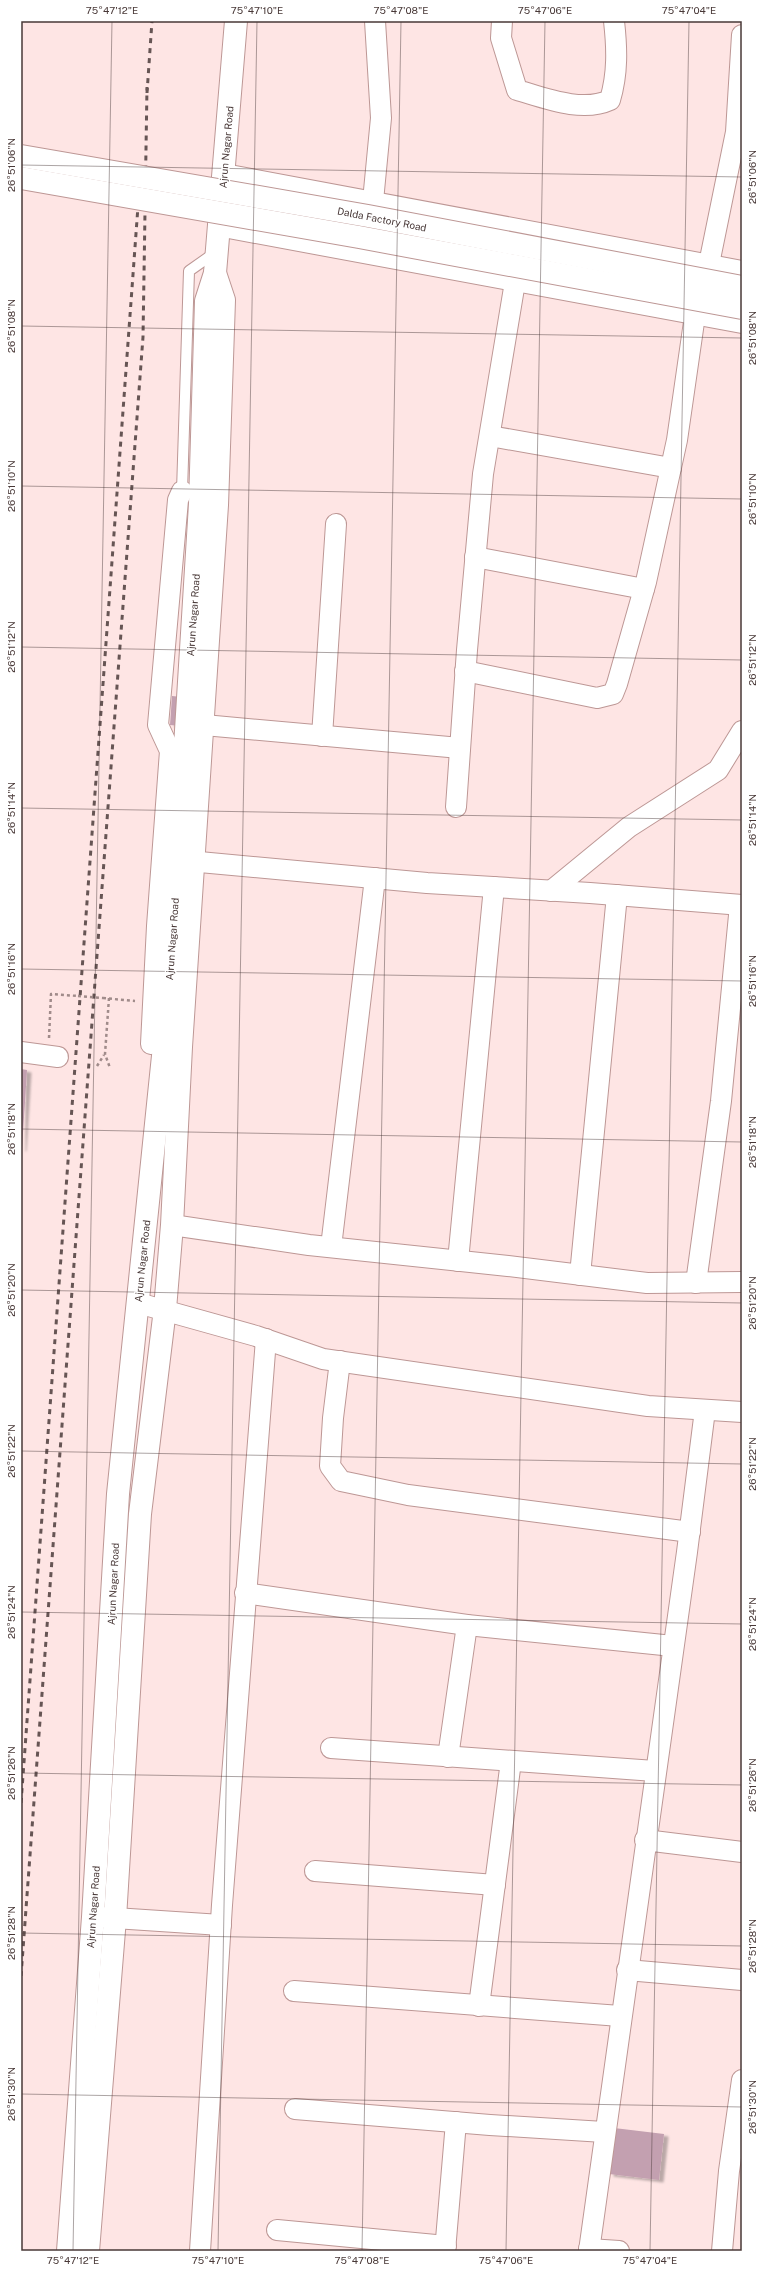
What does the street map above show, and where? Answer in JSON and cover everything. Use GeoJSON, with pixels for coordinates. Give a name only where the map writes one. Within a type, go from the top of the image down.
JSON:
{"type":"FeatureCollection","features":[{"type":"Feature","properties":{"kind":"street","name":"Ajrun Nagar Road"},"geometry":{"type":"LineString","coordinates":[[88,2251],[115,1918],[140,1514],[165,1309],[172,1225],[181,1047],[186,860],[200,504],[206,301],[216,262],[236,21]]}},
{"type":"Feature","properties":{"kind":"street"},"geometry":{"type":"LineString","coordinates":[[373,201],[381,118],[374,21]]}},
{"type":"Feature","properties":{"kind":"street"},"geometry":{"type":"LineString","coordinates":[[502,21],[501,38],[516,90],[556,101],[591,105],[601,104],[610,100],[614,86],[618,57],[614,21]]}},
{"type":"Feature","properties":{"kind":"street"},"geometry":{"type":"LineString","coordinates":[[709,264],[740,110],[742,35]]}},
{"type":"Feature","properties":{"kind":"street","name":"Dalda Factory Road"},"geometry":{"type":"LineString","coordinates":[[21,156],[376,218],[742,287]]}},
{"type":"Feature","properties":{"kind":"street"},"geometry":{"type":"LineString","coordinates":[[224,174],[742,271]]}},
{"type":"Feature","properties":{"kind":"street"},"geometry":{"type":"LineString","coordinates":[[21,178],[359,237],[742,308]]}},
{"type":"Feature","properties":{"kind":"street"},"geometry":{"type":"LineString","coordinates":[[218,226],[742,323]]}},
{"type":"Feature","properties":{"kind":"street","name":"Ajrun Nagar Road"},"geometry":{"type":"LineString","coordinates":[[68,2251],[93,1917],[118,1494],[164,1046],[204,725],[217,505],[224,300],[216,262]]}},
{"type":"Feature","properties":{"kind":"street"},"geometry":{"type":"LineString","coordinates":[[456,807],[465,671],[483,474],[515,282]]}},
{"type":"Feature","properties":{"kind":"street"},"geometry":{"type":"LineString","coordinates":[[465,671],[597,698],[613,694],[644,589],[671,468],[677,440],[695,315]]}},
{"type":"Feature","properties":{"kind":"street"},"geometry":{"type":"LineString","coordinates":[[490,436],[671,468]]}},
{"type":"Feature","properties":{"kind":"street"},"geometry":{"type":"LineString","coordinates":[[181,1047],[147,1044],[170,751],[158,725],[178,500],[182,491]]}},
{"type":"Feature","properties":{"kind":"street"},"geometry":{"type":"LineString","coordinates":[[322,736],[336,524]]}},
{"type":"Feature","properties":{"kind":"street"},"geometry":{"type":"LineString","coordinates":[[475,556],[644,589]]}},
{"type":"Feature","properties":{"kind":"street"},"geometry":{"type":"LineString","coordinates":[[204,725],[460,748]]}},
{"type":"Feature","properties":{"kind":"street"},"geometry":{"type":"LineString","coordinates":[[551,891],[628,827],[718,770],[742,731]]}},
{"type":"Feature","properties":{"kind":"street"},"geometry":{"type":"LineString","coordinates":[[186,860],[375,878],[741,905],[721,1101],[696,1283]]}},
{"type":"Feature","properties":{"kind":"street"},"geometry":{"type":"LineString","coordinates":[[331,1247],[375,878]]}},
{"type":"Feature","properties":{"kind":"street"},"geometry":{"type":"LineString","coordinates":[[458,1261],[494,887]]}},
{"type":"Feature","properties":{"kind":"street"},"geometry":{"type":"LineString","coordinates":[[580,1275],[617,895]]}},
{"type":"Feature","properties":{"kind":"street"},"geometry":{"type":"LineString","coordinates":[[21,1052],[53,1056]]}},
{"type":"Feature","properties":{"kind":"street"},"geometry":{"type":"LineString","coordinates":[[172,1225],[331,1247],[646,1283],[742,1282]]}},
{"type":"Feature","properties":{"kind":"street"},"geometry":{"type":"LineString","coordinates":[[138,1303],[165,1309],[266,1339],[323,1359],[648,1406],[742,1412]]}},
{"type":"Feature","properties":{"kind":"street"},"geometry":{"type":"LineString","coordinates":[[200,2251],[221,1925],[245,1594],[266,1339]]}},
{"type":"Feature","properties":{"kind":"street"},"geometry":{"type":"LineString","coordinates":[[340,1361],[333,1418],[330,1466],[341,1481],[408,1495],[690,1532]]}},
{"type":"Feature","properties":{"kind":"street"},"geometry":{"type":"LineString","coordinates":[[619,2251],[589,2250],[620,2016],[690,1532],[705,1410]]}},
{"type":"Feature","properties":{"kind":"street"},"geometry":{"type":"LineString","coordinates":[[245,1594],[467,1625],[673,1646]]}},
{"type":"Feature","properties":{"kind":"street"},"geometry":{"type":"LineString","coordinates":[[448,1757],[467,1625]]}},
{"type":"Feature","properties":{"kind":"street"},"geometry":{"type":"LineString","coordinates":[[331,1748],[655,1771]]}},
{"type":"Feature","properties":{"kind":"street"},"geometry":{"type":"LineString","coordinates":[[479,2006],[511,1761]]}},
{"type":"Feature","properties":{"kind":"street"},"geometry":{"type":"LineString","coordinates":[[645,1840],[742,1852]]}},
{"type":"Feature","properties":{"kind":"street"},"geometry":{"type":"LineString","coordinates":[[315,1871],[495,1885]]}},
{"type":"Feature","properties":{"kind":"street"},"geometry":{"type":"LineString","coordinates":[[93,1917],[221,1925]]}},
{"type":"Feature","properties":{"kind":"street"},"geometry":{"type":"LineString","coordinates":[[627,1970],[742,1980]]}},
{"type":"Feature","properties":{"kind":"street"},"geometry":{"type":"LineString","coordinates":[[294,1990],[479,2006],[620,2016]]}},
{"type":"Feature","properties":{"kind":"street"},"geometry":{"type":"LineString","coordinates":[[722,2251],[738,2134],[742,2080]]}},
{"type":"Feature","properties":{"kind":"street"},"geometry":{"type":"LineString","coordinates":[[295,2109],[604,2132]]}},
{"type":"Feature","properties":{"kind":"street"},"geometry":{"type":"LineString","coordinates":[[277,2230],[445,2248],[456,2122]]}},
{"type":"Feature","properties":{"kind":"lane"},"geometry":{"type":"LineString","coordinates":[[200,504],[182,491],[189,271],[216,262]]}},
{"type":"Feature","properties":{"kind":"path"},"geometry":{"type":"LineString","coordinates":[[53,1056],[51,994],[132,1001]]}},
{"type":"Feature","properties":{"kind":"path"},"geometry":{"type":"LineString","coordinates":[[109,998],[105,1054],[110,1068]]}},
{"type":"Feature","properties":{"kind":"path"},"geometry":{"type":"LineString","coordinates":[[97,1066],[105,1054]]}},
{"type":"Feature","properties":{"kind":"building"},"geometry":{"type":"Polygon","coordinates":[[[172,696],[182,697],[180,726],[170,725],[172,696]]]}},
{"type":"Feature","properties":{"kind":"building"},"geometry":{"type":"Polygon","coordinates":[[[21,1069],[27,1070],[22,1149],[21,1149],[21,1069]]]}},
{"type":"Feature","properties":{"kind":"building"},"geometry":{"type":"Polygon","coordinates":[[[614,2128],[664,2134],[659,2180],[609,2174],[614,2128]]]}},
{"type":"Feature","properties":{"kind":"railway"},"geometry":{"type":"LineString","coordinates":[[147,93],[152,21]]}},
{"type":"Feature","properties":{"kind":"railway"},"geometry":{"type":"LineString","coordinates":[[21,1976],[143,337],[147,87]]}},
{"type":"Feature","properties":{"kind":"railway"},"geometry":{"type":"LineString","coordinates":[[21,1803],[140,179]]}}]}
